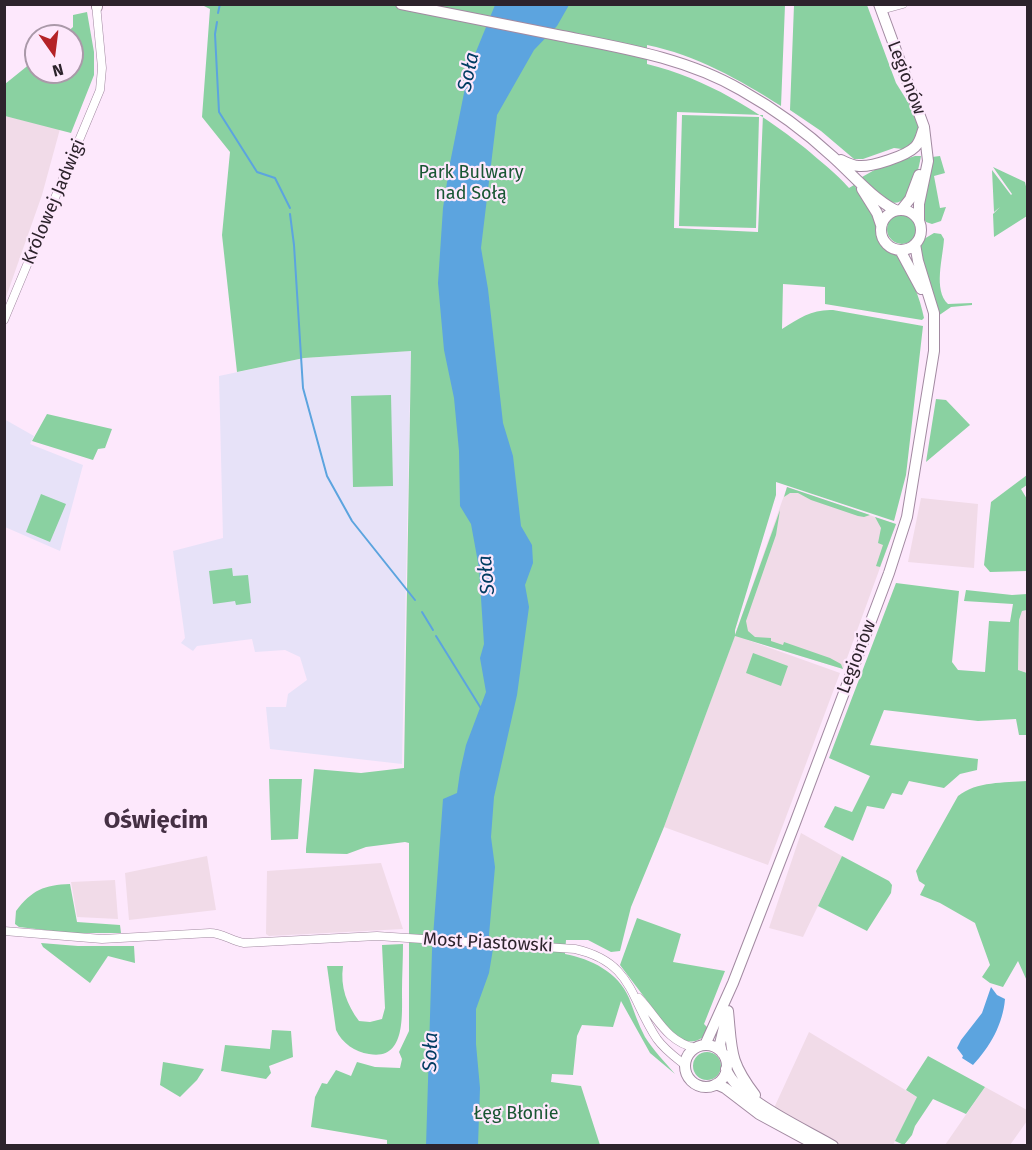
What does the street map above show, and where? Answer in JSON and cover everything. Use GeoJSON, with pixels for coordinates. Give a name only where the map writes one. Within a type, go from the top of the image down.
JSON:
{"type":"FeatureCollection","features":[{"type":"Feature","properties":{"kind":"main road"},"geometry":{"type":"LineString","coordinates":[[401,4],[630,49],[680,63],[739,89],[784,118],[832,156],[886,205],[909,211],[919,219],[921,235],[915,244],[900,250],[883,239],[877,213],[855,179]]}},
{"type":"Feature","properties":{"kind":"main road","name":"Legionów"},"geometry":{"type":"LineString","coordinates":[[880,7],[924,127],[928,161],[919,204],[919,219]]}},
{"type":"Feature","properties":{"kind":"main road"},"geometry":{"type":"LineString","coordinates":[[832,156],[853,166],[861,167],[899,156],[914,148],[921,139],[924,127]]}},
{"type":"Feature","properties":{"kind":"main road","name":"Legionów"},"geometry":{"type":"LineString","coordinates":[[899,210],[910,199],[927,154]]}},
{"type":"Feature","properties":{"kind":"main road"},"geometry":{"type":"LineString","coordinates":[[881,225],[886,216],[899,210]]}},
{"type":"Feature","properties":{"kind":"main road","name":"Legionów"},"geometry":{"type":"LineString","coordinates":[[700,1047],[733,983],[889,573],[907,516],[933,365],[934,312],[915,244]]}},
{"type":"Feature","properties":{"kind":"main road","name":"Legionów"},"geometry":{"type":"LineString","coordinates":[[900,250],[913,271],[934,320]]}},
{"type":"Feature","properties":{"kind":"main road","name":"Legionów"},"geometry":{"type":"LineString","coordinates":[[722,1053],[720,1044],[733,983]]}},
{"type":"Feature","properties":{"kind":"main road"},"geometry":{"type":"LineString","coordinates":[[728,1011],[732,1054],[736,1068],[762,1105]]}},
{"type":"Feature","properties":{"kind":"main road"},"geometry":{"type":"LineString","coordinates":[[726,1069],[716,1084],[707,1087],[694,1083],[689,1078],[685,1065],[689,1054],[700,1047],[714,1047],[722,1053],[726,1069],[735,1084],[762,1105],[833,1146]]}},
{"type":"Feature","properties":{"kind":"main road"},"geometry":{"type":"LineString","coordinates":[[716,1084],[725,1088],[759,1114],[818,1146]]}},
{"type":"Feature","properties":{"kind":"street"},"geometry":{"type":"LineString","coordinates":[[880,7],[903,4]]}},
{"type":"Feature","properties":{"kind":"street","name":"Królowej Jadwigi"},"geometry":{"type":"LineString","coordinates":[[4,320],[87,124],[102,83],[96,5]]}},
{"type":"Feature","properties":{"kind":"street","name":"Most Piastowski"},"geometry":{"type":"LineString","coordinates":[[4,932],[102,939],[218,933],[233,941],[244,943],[377,936],[566,947],[599,957],[618,970],[632,990]]}},
{"type":"Feature","properties":{"kind":"street"},"geometry":{"type":"LineString","coordinates":[[632,990],[669,1035],[683,1045],[700,1047]]}},
{"type":"Feature","properties":{"kind":"street"},"geometry":{"type":"LineString","coordinates":[[632,990],[657,1039],[667,1051],[685,1065]]}},
{"type":"Feature","properties":{"kind":"shaded area"},"geometry":{"type":"Polygon","coordinates":[[[5,116],[60,129],[42,195],[5,300],[5,116]]]}},
{"type":"Feature","properties":{"kind":"shaded area"},"geometry":{"type":"Polygon","coordinates":[[[411,351],[402,764],[270,749],[266,707],[286,707],[288,694],[307,680],[300,657],[285,650],[255,652],[252,639],[197,646],[193,651],[181,643],[185,638],[173,551],[223,538],[219,376],[304,358],[411,351]]]}},
{"type":"Feature","properties":{"kind":"shaded area"},"geometry":{"type":"Polygon","coordinates":[[[4,419],[34,436],[30,444],[83,465],[60,551],[5,527],[4,419]]]}},
{"type":"Feature","properties":{"kind":"shaded area"},"geometry":{"type":"Polygon","coordinates":[[[787,487],[896,524],[843,669],[745,639],[840,673],[768,865],[664,827],[787,487]]]}},
{"type":"Feature","properties":{"kind":"shaded area"},"geometry":{"type":"Polygon","coordinates":[[[921,498],[978,504],[974,568],[908,562],[921,498]]]}},
{"type":"Feature","properties":{"kind":"shaded area"},"geometry":{"type":"Polygon","coordinates":[[[1027,610],[1027,673],[1018,670],[1019,620],[1022,611],[1027,610]]]}},
{"type":"Feature","properties":{"kind":"shaded area"},"geometry":{"type":"Polygon","coordinates":[[[801,833],[842,856],[803,937],[769,928],[801,833]]]}},
{"type":"Feature","properties":{"kind":"shaded area"},"geometry":{"type":"Polygon","coordinates":[[[207,856],[216,910],[129,920],[125,873],[207,856]]]}},
{"type":"Feature","properties":{"kind":"shaded area"},"geometry":{"type":"Polygon","coordinates":[[[381,863],[403,929],[269,936],[266,934],[267,871],[381,863]]]}},
{"type":"Feature","properties":{"kind":"shaded area"},"geometry":{"type":"Polygon","coordinates":[[[115,880],[118,919],[77,917],[71,882],[115,880]]]}},
{"type":"Feature","properties":{"kind":"shaded area"},"geometry":{"type":"Polygon","coordinates":[[[809,1032],[917,1097],[893,1145],[841,1145],[774,1108],[809,1032]]]}},
{"type":"Feature","properties":{"kind":"shaded area"},"geometry":{"type":"Polygon","coordinates":[[[985,1087],[1027,1110],[1027,1121],[1010,1145],[945,1145],[985,1087]]]}},
{"type":"Feature","properties":{"kind":"green space","name":"Park Bulwary nad Sołą"},"geometry":{"type":"Polygon","coordinates":[[[202,5],[785,5],[781,106],[750,87],[700,62],[647,45],[647,64],[711,87],[759,115],[677,112],[674,228],[758,232],[763,117],[805,148],[849,188],[854,185],[876,216],[879,239],[899,258],[917,295],[924,318],[922,320],[825,304],[825,287],[783,284],[782,329],[806,315],[826,310],[923,326],[906,475],[894,521],[776,482],[776,495],[735,635],[780,510],[776,535],[746,621],[748,631],[755,637],[771,638],[771,641],[783,645],[784,642],[830,658],[841,664],[843,669],[735,636],[664,827],[631,907],[620,951],[611,952],[588,940],[566,940],[565,954],[594,963],[618,981],[629,998],[645,1037],[675,1074],[650,1053],[621,1001],[613,1027],[582,1025],[577,1036],[573,1075],[552,1074],[551,1082],[581,1086],[600,1145],[387,1145],[387,1140],[311,1127],[315,1097],[322,1083],[327,1084],[336,1070],[351,1076],[357,1062],[375,1067],[400,1068],[402,1059],[399,1052],[409,1031],[409,843],[366,847],[347,854],[306,853],[306,849],[314,769],[361,773],[404,768],[411,351],[304,358],[237,372],[222,235],[230,152],[202,117],[210,9],[202,5]]]}},
{"type":"Feature","properties":{"kind":"green space"},"geometry":{"type":"Polygon","coordinates":[[[794,5],[867,5],[896,83],[911,107],[919,126],[916,140],[902,149],[894,148],[863,159],[854,159],[821,131],[790,110],[794,5]]]}},
{"type":"Feature","properties":{"kind":"green space"},"geometry":{"type":"Polygon","coordinates":[[[87,12],[94,52],[94,75],[71,133],[5,116],[5,84],[24,69],[24,84],[84,84],[84,24],[73,24],[73,15],[87,12]]]}},
{"type":"Feature","properties":{"kind":"green space"},"geometry":{"type":"Polygon","coordinates":[[[682,115],[759,117],[756,228],[679,226],[682,115]]]}},
{"type":"Feature","properties":{"kind":"green space"},"geometry":{"type":"Polygon","coordinates":[[[921,156],[918,172],[907,196],[901,201],[894,203],[885,200],[862,177],[878,168],[921,156]]]}},
{"type":"Feature","properties":{"kind":"green space"},"geometry":{"type":"Polygon","coordinates":[[[940,156],[945,173],[934,176],[940,208],[946,207],[941,221],[932,224],[926,222],[921,213],[932,157],[940,156]]]}},
{"type":"Feature","properties":{"kind":"green space"},"geometry":{"type":"Polygon","coordinates":[[[993,167],[1025,182],[1027,191],[1027,216],[994,237],[993,214],[1000,207],[994,212],[992,170],[1012,194],[993,167]]]}},
{"type":"Feature","properties":{"kind":"green space"},"geometry":{"type":"Polygon","coordinates":[[[902,214],[908,215],[916,223],[916,235],[908,243],[902,244],[896,243],[888,235],[887,229],[888,223],[896,215],[902,214]]]}},
{"type":"Feature","properties":{"kind":"green space"},"geometry":{"type":"Polygon","coordinates":[[[934,233],[941,234],[944,239],[940,273],[943,298],[948,304],[972,303],[972,305],[951,307],[938,316],[918,252],[924,239],[934,233]]]}},
{"type":"Feature","properties":{"kind":"green space"},"geometry":{"type":"Polygon","coordinates":[[[391,395],[393,486],[353,487],[351,396],[391,395]]]}},
{"type":"Feature","properties":{"kind":"green space"},"geometry":{"type":"Polygon","coordinates":[[[936,399],[946,400],[970,425],[926,462],[936,399]]]}},
{"type":"Feature","properties":{"kind":"green space"},"geometry":{"type":"Polygon","coordinates":[[[47,414],[112,429],[105,448],[98,449],[93,460],[32,441],[47,414]]]}},
{"type":"Feature","properties":{"kind":"green space"},"geometry":{"type":"Polygon","coordinates":[[[1027,475],[1027,485],[1021,489],[1027,499],[1027,571],[990,572],[984,565],[991,502],[1027,475]]]}},
{"type":"Feature","properties":{"kind":"green space"},"geometry":{"type":"Polygon","coordinates":[[[787,487],[870,515],[858,516],[811,500],[798,493],[790,493],[784,497],[787,487]]]}},
{"type":"Feature","properties":{"kind":"green space"},"geometry":{"type":"Polygon","coordinates":[[[41,494],[66,504],[50,542],[26,532],[41,494]]]}},
{"type":"Feature","properties":{"kind":"green space"},"geometry":{"type":"Polygon","coordinates":[[[875,517],[896,524],[880,567],[876,566],[883,545],[878,543],[881,528],[875,517]]]}},
{"type":"Feature","properties":{"kind":"green space"},"geometry":{"type":"Polygon","coordinates":[[[232,568],[233,576],[248,575],[251,603],[236,605],[235,601],[213,604],[209,571],[232,568]]]}},
{"type":"Feature","properties":{"kind":"green space"},"geometry":{"type":"Polygon","coordinates":[[[896,583],[959,591],[952,662],[958,670],[985,672],[989,621],[1010,622],[1013,604],[964,601],[966,590],[1012,595],[1027,594],[1027,610],[1022,611],[1019,620],[1018,670],[1027,673],[1027,735],[1019,735],[1016,719],[978,721],[884,710],[870,745],[978,759],[977,770],[960,774],[944,788],[909,781],[902,795],[892,793],[884,809],[867,806],[853,841],[824,827],[835,806],[852,812],[870,776],[829,758],[896,583]]]}},
{"type":"Feature","properties":{"kind":"green space"},"geometry":{"type":"Polygon","coordinates":[[[753,653],[788,666],[781,686],[746,673],[753,653]]]}},
{"type":"Feature","properties":{"kind":"green space"},"geometry":{"type":"Polygon","coordinates":[[[269,779],[302,779],[298,839],[271,840],[269,779]]]}},
{"type":"Feature","properties":{"kind":"green space"},"geometry":{"type":"Polygon","coordinates":[[[1027,781],[1027,981],[1018,961],[1003,987],[990,983],[982,977],[990,965],[975,923],[940,903],[920,895],[925,885],[919,881],[916,871],[958,796],[982,785],[1027,781]]]}},
{"type":"Feature","properties":{"kind":"green space"},"geometry":{"type":"Polygon","coordinates":[[[842,856],[889,881],[892,885],[891,893],[867,931],[818,906],[842,856]]]}},
{"type":"Feature","properties":{"kind":"green space"},"geometry":{"type":"Polygon","coordinates":[[[70,884],[77,922],[120,925],[121,933],[70,933],[19,927],[15,924],[16,911],[33,893],[46,887],[70,884]]]}},
{"type":"Feature","properties":{"kind":"green space"},"geometry":{"type":"Polygon","coordinates":[[[637,918],[681,934],[673,962],[725,971],[704,1024],[709,1029],[702,1038],[688,1041],[673,1035],[620,965],[637,918]]]}},
{"type":"Feature","properties":{"kind":"green space"},"geometry":{"type":"Polygon","coordinates":[[[41,943],[78,946],[134,946],[135,963],[108,956],[90,983],[43,947],[41,943]]]}},
{"type":"Feature","properties":{"kind":"green space"},"geometry":{"type":"Polygon","coordinates":[[[403,944],[402,1012],[396,1043],[390,1050],[381,1054],[359,1051],[345,1043],[336,1030],[327,966],[343,966],[345,995],[359,1021],[370,1022],[382,1019],[385,1008],[382,945],[403,944]]]}},
{"type":"Feature","properties":{"kind":"green space"},"geometry":{"type":"Polygon","coordinates":[[[272,1030],[291,1031],[293,1057],[269,1066],[271,1073],[266,1079],[221,1071],[225,1045],[270,1049],[272,1030]]]}},
{"type":"Feature","properties":{"kind":"green space"},"geometry":{"type":"Polygon","coordinates":[[[707,1052],[717,1056],[721,1066],[717,1076],[707,1080],[697,1076],[693,1066],[697,1056],[707,1052]]]}},
{"type":"Feature","properties":{"kind":"green space"},"geometry":{"type":"Polygon","coordinates":[[[928,1056],[985,1087],[966,1114],[933,1099],[904,1145],[895,1141],[917,1097],[906,1090],[928,1056]]]}},
{"type":"Feature","properties":{"kind":"green space"},"geometry":{"type":"Polygon","coordinates":[[[163,1062],[204,1069],[197,1080],[180,1097],[160,1085],[163,1062]]]}},
{"type":"Feature","properties":{"kind":"water","name":"Soła"},"geometry":{"type":"Polygon","coordinates":[[[495,5],[569,5],[557,26],[534,50],[497,115],[481,248],[488,289],[503,423],[513,456],[521,526],[532,545],[533,563],[525,585],[529,607],[517,695],[494,797],[491,837],[495,867],[489,935],[493,949],[489,973],[476,1009],[480,1088],[478,1145],[426,1146],[432,951],[443,799],[457,793],[466,745],[486,692],[480,658],[484,644],[479,568],[471,524],[460,506],[459,451],[454,398],[444,350],[438,283],[443,208],[465,88],[473,59],[495,5]]]}},
{"type":"Feature","properties":{"kind":"water"},"geometry":{"type":"Polygon","coordinates":[[[991,987],[997,995],[1005,999],[1002,1017],[995,1035],[973,1065],[962,1058],[957,1048],[982,1013],[991,987]]]}},
{"type":"Feature","properties":{"kind":"waterway"},"geometry":{"type":"LineString","coordinates":[[218,13],[220,4]]}},
{"type":"Feature","properties":{"kind":"waterway"},"geometry":{"type":"LineString","coordinates":[[217,22],[215,34],[219,112],[257,172],[275,178],[290,208]]}},
{"type":"Feature","properties":{"kind":"waterway"},"geometry":{"type":"LineString","coordinates":[[290,214],[303,388],[327,476],[352,521],[415,600]]}},
{"type":"Feature","properties":{"kind":"waterway"},"geometry":{"type":"LineString","coordinates":[[422,612],[433,630]]}},
{"type":"Feature","properties":{"kind":"waterway"},"geometry":{"type":"LineString","coordinates":[[436,636],[482,710]]}},
{"type":"Feature","properties":{"kind":"district","name":"Oświęcim"},"geometry":{"type":"Point","coordinates":[156,821]}},
{"type":"Feature","properties":{"kind":"park label","name":"Łęg Błonie"},"geometry":{"type":"Point","coordinates":[516,1114]}}]}
